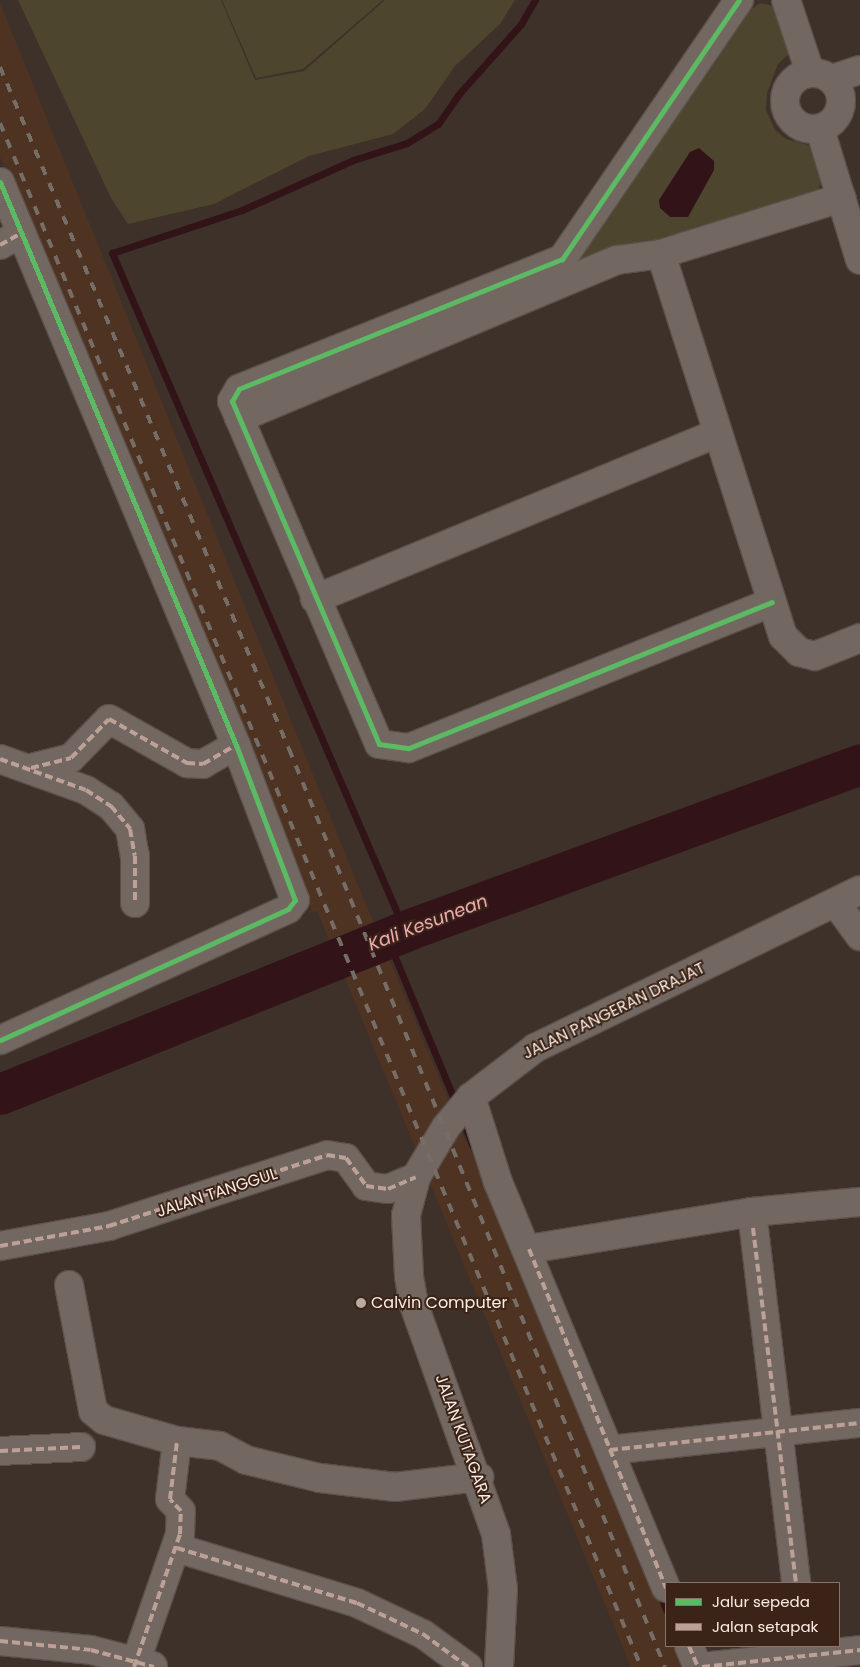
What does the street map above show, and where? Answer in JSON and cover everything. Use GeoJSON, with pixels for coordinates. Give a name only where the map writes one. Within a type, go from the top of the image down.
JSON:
{"type":"FeatureCollection","features":[{"type":"Feature","properties":{"kind":"street"},"geometry":{"type":"LineString","coordinates":[[565,270],[739,0]]}},
{"type":"Feature","properties":{"kind":"street"},"geometry":{"type":"LineString","coordinates":[[786,0],[821,76],[838,87],[850,104],[837,117],[820,128],[795,123],[784,99],[788,86],[821,76],[860,70]]}},
{"type":"Feature","properties":{"kind":"street"},"geometry":{"type":"LineString","coordinates":[[820,128],[860,260]]}},
{"type":"Feature","properties":{"kind":"street"},"geometry":{"type":"LineString","coordinates":[[0,182],[10,239],[236,745],[295,900],[288,909],[0,1040]]}},
{"type":"Feature","properties":{"kind":"street"},"geometry":{"type":"LineString","coordinates":[[772,602],[409,748],[395,749],[379,744],[373,737],[232,402],[239,389],[565,270],[661,254],[841,198]]}},
{"type":"Feature","properties":{"kind":"street"},"geometry":{"type":"LineString","coordinates":[[661,254],[783,636],[799,652],[824,654],[860,638]]}},
{"type":"Feature","properties":{"kind":"street"},"geometry":{"type":"LineString","coordinates":[[315,598],[717,433]]}},
{"type":"Feature","properties":{"kind":"street"},"geometry":{"type":"LineString","coordinates":[[32,768],[71,758],[109,719],[187,763],[203,764],[236,745]]}},
{"type":"Feature","properties":{"kind":"street"},"geometry":{"type":"LineString","coordinates":[[0,759],[32,768],[86,790],[111,806],[130,829],[136,856],[135,903]]}},
{"type":"Feature","properties":{"kind":"street","name":"JALAN PANGERAN DRAJAT"},"geometry":{"type":"LineString","coordinates":[[406,1215],[416,1177],[449,1123],[469,1100],[535,1048],[860,890]]}},
{"type":"Feature","properties":{"kind":"street"},"geometry":{"type":"LineString","coordinates":[[836,903],[860,936]]}},
{"type":"Feature","properties":{"kind":"street"},"geometry":{"type":"LineString","coordinates":[[469,1100],[498,1182],[529,1249],[665,1586]]}},
{"type":"Feature","properties":{"kind":"street","name":"JALAN TANGGUL"},"geometry":{"type":"LineString","coordinates":[[0,1246],[109,1226],[327,1155],[346,1158],[366,1186],[388,1189],[416,1177]]}},
{"type":"Feature","properties":{"kind":"street"},"geometry":{"type":"LineString","coordinates":[[529,1249],[752,1212],[860,1202]]}},
{"type":"Feature","properties":{"kind":"street"},"geometry":{"type":"LineString","coordinates":[[752,1212],[796,1582]]}},
{"type":"Feature","properties":{"kind":"street","name":"JALAN KUTAGARA"},"geometry":{"type":"LineString","coordinates":[[406,1215],[414,1305],[479,1477],[500,1559],[500,1667]]}},
{"type":"Feature","properties":{"kind":"street"},"geometry":{"type":"LineString","coordinates":[[69,1285],[92,1411],[104,1420],[177,1440],[220,1446],[246,1460],[320,1478],[395,1487],[479,1477]]}},
{"type":"Feature","properties":{"kind":"street"},"geometry":{"type":"LineString","coordinates":[[610,1450],[779,1430],[860,1423]]}},
{"type":"Feature","properties":{"kind":"street"},"geometry":{"type":"LineString","coordinates":[[0,1641],[59,1645],[141,1665],[177,1548],[181,1511],[170,1498],[177,1440]]}},
{"type":"Feature","properties":{"kind":"street"},"geometry":{"type":"LineString","coordinates":[[0,1451],[81,1447]]}},
{"type":"Feature","properties":{"kind":"street"},"geometry":{"type":"LineString","coordinates":[[177,1548],[357,1603],[423,1634],[468,1667]]}},
{"type":"Feature","properties":{"kind":"street"},"geometry":{"type":"LineString","coordinates":[[689,1647],[698,1667]]}},
{"type":"Feature","properties":{"kind":"street"},"geometry":{"type":"LineString","coordinates":[[702,1667],[803,1650],[860,1650]]}},
{"type":"Feature","properties":{"kind":"shaded area"},"geometry":{"type":"Polygon","coordinates":[[[18,0],[221,0],[255,80],[304,71],[385,0],[515,0],[500,24],[455,66],[425,109],[393,134],[309,156],[214,204],[128,224],[111,198],[18,0]]]}},
{"type":"Feature","properties":{"kind":"shaded area"},"geometry":{"type":"Polygon","coordinates":[[[222,0],[383,0],[303,69],[256,78],[222,0]]]}},
{"type":"Feature","properties":{"kind":"shaded area"},"geometry":{"type":"Polygon","coordinates":[[[0,3],[355,878],[464,1137],[522,1252],[665,1598],[665,1647],[685,1647],[692,1667],[631,1667],[317,911],[312,912],[0,157],[0,3]]]}},
{"type":"Feature","properties":{"kind":"shaded area"},"geometry":{"type":"Polygon","coordinates":[[[760,3],[777,7],[792,51],[778,64],[767,93],[766,110],[775,130],[786,139],[813,146],[822,180],[818,191],[660,242],[615,246],[577,260],[742,16],[760,3]]]}},
{"type":"Feature","properties":{"kind":"shaded area"},"geometry":{"type":"Polygon","coordinates":[[[699,148],[714,161],[714,170],[688,217],[670,217],[660,208],[659,200],[690,152],[699,148]]]}},
{"type":"Feature","properties":{"kind":"waterway"},"geometry":{"type":"LineString","coordinates":[[405,931],[112,253],[242,210],[353,160],[407,143],[438,124],[458,95],[521,24],[535,0]]}},
{"type":"Feature","properties":{"kind":"waterway","name":"Kali Kesunean"},"geometry":{"type":"LineString","coordinates":[[0,1094],[410,929],[860,764]]}},
{"type":"Feature","properties":{"kind":"waterway"},"geometry":{"type":"LineString","coordinates":[[387,938],[456,1104]]}},
{"type":"Feature","properties":{"kind":"waterway"},"geometry":{"type":"LineString","coordinates":[[462,1119],[473,1146]]}},
{"type":"Feature","properties":{"kind":"waterway"},"geometry":{"type":"LineString","coordinates":[[660,1594],[665,1607]]}},
{"type":"Feature","properties":{"kind":"railway"},"geometry":{"type":"LineString","coordinates":[[0,67],[289,749],[665,1667]]}},
{"type":"Feature","properties":{"kind":"railway"},"geometry":{"type":"LineString","coordinates":[[0,123],[641,1667]]}},
{"type":"Feature","properties":{"kind":"marked path"},"geometry":{"type":"LineString","coordinates":[[0,245],[20,234]]}},
{"type":"Feature","properties":{"kind":"marked path"},"geometry":{"type":"LineString","coordinates":[[31,768],[71,758],[109,719],[187,763],[203,764],[236,745]]}},
{"type":"Feature","properties":{"kind":"marked path"},"geometry":{"type":"LineString","coordinates":[[0,759],[86,790],[111,806],[130,829],[135,856],[135,903]]}},
{"type":"Feature","properties":{"kind":"marked path"},"geometry":{"type":"LineString","coordinates":[[0,1246],[109,1226],[327,1155],[346,1158],[366,1186],[388,1189],[416,1177]]}},
{"type":"Feature","properties":{"kind":"marked path"},"geometry":{"type":"LineString","coordinates":[[753,1228],[796,1582]]}},
{"type":"Feature","properties":{"kind":"marked path"},"geometry":{"type":"LineString","coordinates":[[529,1249],[665,1586]]}},
{"type":"Feature","properties":{"kind":"marked path"},"geometry":{"type":"LineString","coordinates":[[610,1450],[860,1423]]}},
{"type":"Feature","properties":{"kind":"marked path"},"geometry":{"type":"LineString","coordinates":[[134,1667],[180,1534],[181,1511],[170,1499],[177,1441]]}},
{"type":"Feature","properties":{"kind":"marked path"},"geometry":{"type":"LineString","coordinates":[[0,1451],[81,1447]]}},
{"type":"Feature","properties":{"kind":"marked path"},"geometry":{"type":"LineString","coordinates":[[177,1548],[357,1603],[423,1634],[468,1667]]}},
{"type":"Feature","properties":{"kind":"marked path"},"geometry":{"type":"LineString","coordinates":[[0,1641],[91,1650],[154,1667]]}},
{"type":"Feature","properties":{"kind":"marked path"},"geometry":{"type":"LineString","coordinates":[[689,1647],[698,1667]]}},
{"type":"Feature","properties":{"kind":"marked path"},"geometry":{"type":"LineString","coordinates":[[702,1667],[860,1650]]}},
{"type":"Feature","properties":{"kind":"cycle path"},"geometry":{"type":"LineString","coordinates":[[739,0],[562,259],[239,389],[232,401],[379,744],[409,748],[772,602]]}},
{"type":"Feature","properties":{"kind":"cycle path"},"geometry":{"type":"LineString","coordinates":[[0,182],[236,745],[295,900],[288,909],[0,1040]]}},
{"type":"Feature","properties":{"kind":"place","name":"Calvin Computer"},"geometry":{"type":"Point","coordinates":[361,1303]}}]}
